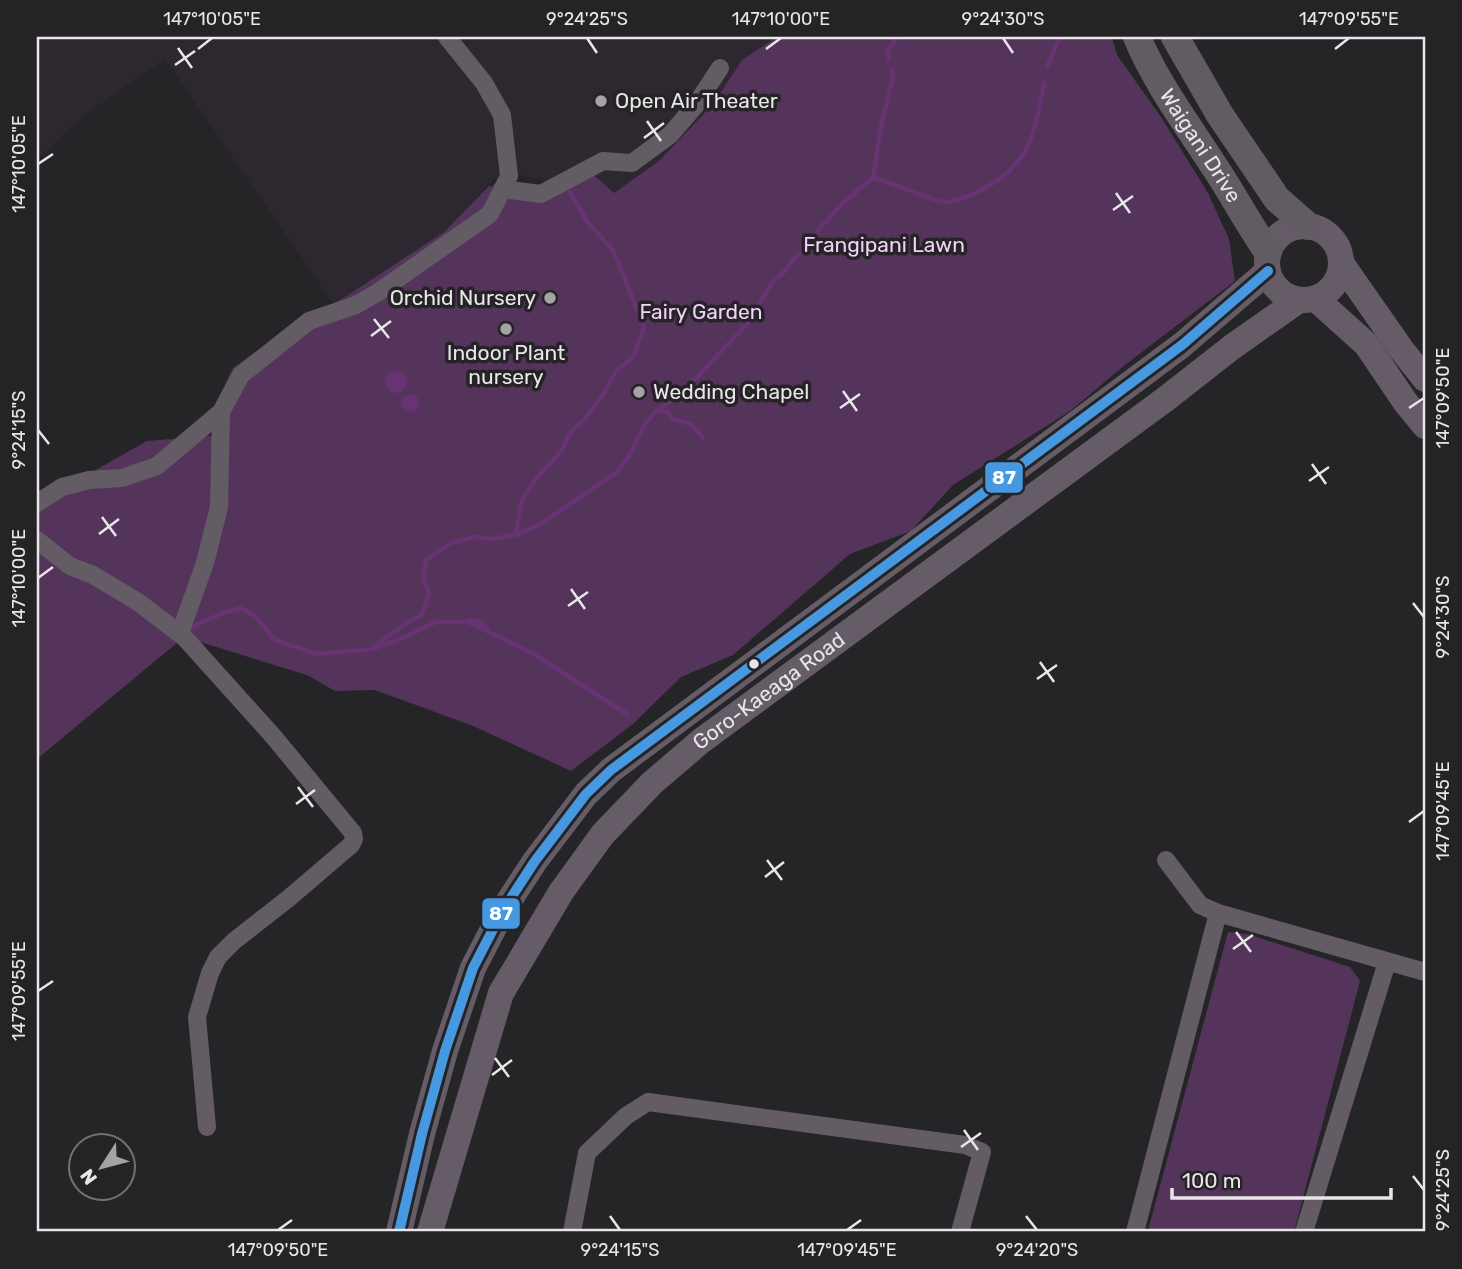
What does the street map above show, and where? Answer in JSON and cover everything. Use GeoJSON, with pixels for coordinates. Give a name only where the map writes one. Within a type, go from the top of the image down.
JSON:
{"type":"FeatureCollection","features":[{"type":"Feature","properties":{"kind":"highway","name":"Waigani Drive"},"geometry":{"type":"LineString","coordinates":[[1137,37],[1168,95],[1237,201],[1268,262]]}},
{"type":"Feature","properties":{"kind":"highway","name":"Waigani Drive"},"geometry":{"type":"LineString","coordinates":[[1175,37],[1220,115],[1277,199],[1308,226]]}},
{"type":"Feature","properties":{"kind":"main road"},"geometry":{"type":"LineString","coordinates":[[1425,379],[1341,262],[1334,242],[1318,229],[1308,226],[1295,227],[1274,241],[1268,262],[1279,290],[1307,299],[1366,344],[1425,426]]}},
{"type":"Feature","properties":{"kind":"main road","name":"Goro-Kaeaga Road"},"geometry":{"type":"LineString","coordinates":[[400,1232],[422,1134],[472,968],[516,891],[586,794],[611,770],[1182,345],[1268,262]]}},
{"type":"Feature","properties":{"kind":"main road"},"geometry":{"type":"LineString","coordinates":[[1307,299],[1326,293],[1335,285],[1341,262]]}},
{"type":"Feature","properties":{"kind":"main road","name":"Goro-Kaeaga Road"},"geometry":{"type":"LineString","coordinates":[[430,1232],[501,993],[561,892],[603,834],[652,783],[701,741],[1167,398],[1232,346],[1307,299]]}},
{"type":"Feature","properties":{"kind":"street"},"geometry":{"type":"LineString","coordinates":[[37,503],[62,487],[89,480],[122,478],[157,466],[221,412],[241,374],[309,321],[356,305],[444,248],[490,214],[509,176],[502,115],[484,83],[447,37]]}},
{"type":"Feature","properties":{"kind":"street"},"geometry":{"type":"LineString","coordinates":[[502,189],[541,194],[603,162],[632,163],[670,135],[695,106],[720,68]]}},
{"type":"Feature","properties":{"kind":"street"},"geometry":{"type":"LineString","coordinates":[[180,633],[205,563],[219,507],[221,412]]}},
{"type":"Feature","properties":{"kind":"street"},"geometry":{"type":"LineString","coordinates":[[37,540],[70,566],[93,575],[138,602],[180,633],[273,736],[354,838],[351,845],[218,957],[210,973],[197,1017],[207,1126]]}},
{"type":"Feature","properties":{"kind":"street"},"geometry":{"type":"LineString","coordinates":[[1166,860],[1200,905],[1218,913],[1425,972]]}},
{"type":"Feature","properties":{"kind":"street"},"geometry":{"type":"LineString","coordinates":[[1135,1232],[1218,913]]}},
{"type":"Feature","properties":{"kind":"street"},"geometry":{"type":"LineString","coordinates":[[1304,1232],[1387,962]]}},
{"type":"Feature","properties":{"kind":"street"},"geometry":{"type":"LineString","coordinates":[[572,1232],[587,1153],[626,1116],[648,1102],[965,1145],[982,1152],[960,1232]]}},
{"type":"Feature","properties":{"kind":"shaded area"},"geometry":{"type":"Polygon","coordinates":[[[37,37],[777,37],[742,60],[713,104],[656,164],[614,193],[502,172],[444,232],[334,305],[165,59],[86,114],[37,159],[37,37]]]}},
{"type":"Feature","properties":{"kind":"shaded area"},"geometry":{"type":"Polygon","coordinates":[[[396,371],[404,374],[407,382],[404,390],[396,393],[388,390],[385,382],[388,374],[396,371]]]}},
{"type":"Feature","properties":{"kind":"shaded area"},"geometry":{"type":"Polygon","coordinates":[[[410,394],[416,397],[419,403],[416,409],[410,412],[404,409],[401,403],[404,397],[410,394]]]}},
{"type":"Feature","properties":{"kind":"green space"},"geometry":{"type":"Polygon","coordinates":[[[777,37],[1112,37],[1117,55],[1161,117],[1208,193],[1229,239],[1235,281],[1070,411],[953,485],[911,531],[850,554],[733,655],[681,677],[633,724],[571,771],[473,726],[375,690],[335,691],[307,675],[184,637],[37,759],[37,503],[147,441],[220,435],[215,405],[233,368],[280,334],[342,299],[444,232],[489,186],[548,195],[588,170],[614,193],[659,161],[713,104],[742,60],[777,37]]]}},
{"type":"Feature","properties":{"kind":"green space"},"geometry":{"type":"Polygon","coordinates":[[[1228,932],[1247,934],[1350,967],[1360,981],[1294,1232],[1153,1232],[1149,1227],[1228,932]]]}},
{"type":"Feature","properties":{"kind":"waterway"},"geometry":{"type":"LineString","coordinates":[[889,58],[888,49],[895,42],[895,37]]}},
{"type":"Feature","properties":{"kind":"waterway"},"geometry":{"type":"LineString","coordinates":[[1047,67],[1060,37]]}},
{"type":"Feature","properties":{"kind":"waterway"},"geometry":{"type":"LineString","coordinates":[[659,409],[681,394],[748,323],[773,281],[810,245],[820,228],[845,201],[873,178],[892,70]]}},
{"type":"Feature","properties":{"kind":"waterway"},"geometry":{"type":"LineString","coordinates":[[873,178],[945,202],[959,200],[981,190],[1011,170],[1028,146],[1044,83]]}},
{"type":"Feature","properties":{"kind":"waterway"},"geometry":{"type":"LineString","coordinates":[[516,534],[522,499],[562,450],[570,433],[585,419],[616,371],[633,357],[644,327],[613,250],[588,223],[570,192]]}},
{"type":"Feature","properties":{"kind":"waterway"},"geometry":{"type":"LineString","coordinates":[[375,646],[422,615],[429,592],[423,579],[426,560],[451,543],[474,537],[491,539],[516,535],[539,525],[617,472],[628,458],[646,422],[658,410],[668,412],[672,419],[691,424],[703,438]]}},
{"type":"Feature","properties":{"kind":"waterway"},"geometry":{"type":"LineString","coordinates":[[188,629],[241,608],[255,616],[275,640],[316,654],[372,649],[436,622],[468,622],[532,653],[627,714]]}},
{"type":"Feature","properties":{"kind":"waterway"},"geometry":{"type":"LineString","coordinates":[[470,620],[479,621],[487,628]]}},
{"type":"Feature","properties":{"kind":"transit line","name":"87"},"geometry":{"type":"LineString","coordinates":[[399,1232],[445,1051],[473,968],[503,910],[535,861],[586,794],[611,770],[1182,345],[1268,271]]}},
{"type":"Feature","properties":{"kind":"place","name":"Open Air Theater"},"geometry":{"type":"Point","coordinates":[601,101]}},
{"type":"Feature","properties":{"kind":"place","name":"Orchid Nursery"},"geometry":{"type":"Point","coordinates":[550,298]}},
{"type":"Feature","properties":{"kind":"place","name":"Indoor Plant nursery"},"geometry":{"type":"Point","coordinates":[506,329]}},
{"type":"Feature","properties":{"kind":"place","name":"Wedding Chapel"},"geometry":{"type":"Point","coordinates":[639,392]}},
{"type":"Feature","properties":{"kind":"park label","name":"Frangipani Lawn"},"geometry":{"type":"Point","coordinates":[884,245]}},
{"type":"Feature","properties":{"kind":"park label","name":"Fairy Garden"},"geometry":{"type":"Point","coordinates":[701,312]}}]}
